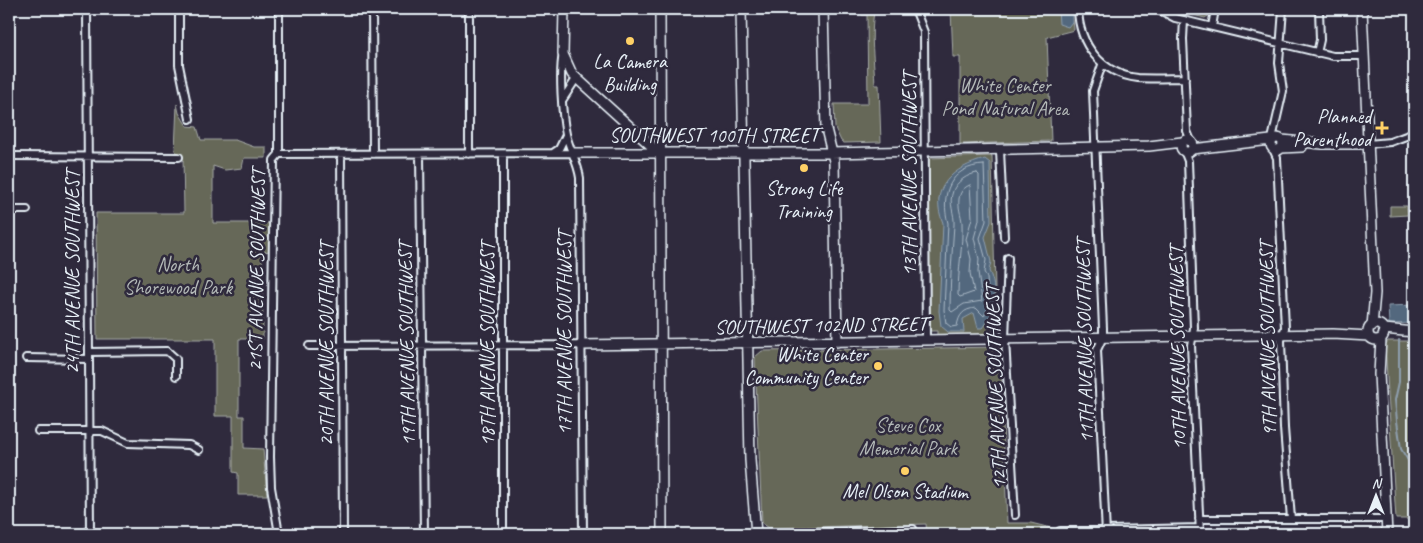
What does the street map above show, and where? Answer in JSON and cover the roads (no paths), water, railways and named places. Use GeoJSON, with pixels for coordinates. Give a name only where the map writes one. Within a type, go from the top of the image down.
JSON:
{"type":"FeatureCollection","features":[{"type":"Feature","properties":{"kind":"street","name":"24TH AVENUE SOUTHWEST"},"geometry":{"type":"LineString","coordinates":[[87,9],[90,534]]}},
{"type":"Feature","properties":{"kind":"street"},"geometry":{"type":"LineString","coordinates":[[179,9],[179,65],[190,119]]}},
{"type":"Feature","properties":{"kind":"street","name":"21ST AVENUE SOUTHWEST"},"geometry":{"type":"LineString","coordinates":[[279,9],[279,154],[274,160],[270,457],[271,487],[279,534]]}},
{"type":"Feature","properties":{"kind":"street"},"geometry":{"type":"LineString","coordinates":[[372,9],[373,154]]}},
{"type":"Feature","properties":{"kind":"street"},"geometry":{"type":"LineString","coordinates":[[468,9],[469,154]]}},
{"type":"Feature","properties":{"kind":"street","name":"17TH AVENUE SOUTHWEST"},"geometry":{"type":"LineString","coordinates":[[564,9],[561,80],[566,135],[574,153],[580,178],[584,534]]}},
{"type":"Feature","properties":{"kind":"street"},"geometry":{"type":"LineString","coordinates":[[660,9],[659,153],[662,534]]}},
{"type":"Feature","properties":{"kind":"street"},"geometry":{"type":"LineString","coordinates":[[741,9],[750,460],[756,534]]}},
{"type":"Feature","properties":{"kind":"street"},"geometry":{"type":"LineString","coordinates":[[823,9],[826,122],[834,161],[837,342]]}},
{"type":"Feature","properties":{"kind":"street","name":"13TH AVENUE SOUTHWEST"},"geometry":{"type":"LineString","coordinates":[[915,9],[924,32],[926,341]]}},
{"type":"Feature","properties":{"kind":"street"},"geometry":{"type":"LineString","coordinates":[[1078,9],[1080,27],[1086,44],[1102,65],[1126,76],[1138,78],[1185,78]]}},
{"type":"Feature","properties":{"kind":"street"},"geometry":{"type":"LineString","coordinates":[[1158,9],[1184,20],[1317,53],[1342,57],[1364,56]]}},
{"type":"Feature","properties":{"kind":"street"},"geometry":{"type":"LineString","coordinates":[[1212,27],[1214,9]]}},
{"type":"Feature","properties":{"kind":"street","name":"9TH AVENUE SOUTHWEST"},"geometry":{"type":"LineString","coordinates":[[1283,9],[1279,63],[1283,91],[1276,128],[1285,328],[1281,340],[1284,428],[1291,519]]}},
{"type":"Feature","properties":{"kind":"street"},"geometry":{"type":"LineString","coordinates":[[1317,53],[1320,40],[1319,9]]}},
{"type":"Feature","properties":{"kind":"street"},"geometry":{"type":"LineString","coordinates":[[1362,9],[1387,534]]}},
{"type":"Feature","properties":{"kind":"street"},"geometry":{"type":"LineString","coordinates":[[1184,20],[1187,146]]}},
{"type":"Feature","properties":{"kind":"street","name":"17TH AVENUE SOUTHWEST"},"geometry":{"type":"LineString","coordinates":[[563,54],[568,67],[576,79],[659,153]]}},
{"type":"Feature","properties":{"kind":"street","name":"11TH AVENUE SOUTHWEST"},"geometry":{"type":"LineString","coordinates":[[1102,65],[1093,91],[1103,337],[1098,350],[1105,532]]}},
{"type":"Feature","properties":{"kind":"street"},"geometry":{"type":"LineString","coordinates":[[564,98],[576,79]]}},
{"type":"Feature","properties":{"kind":"street","name":"SOUTHWEST 100TH STREET"},"geometry":{"type":"LineString","coordinates":[[279,154],[831,153],[1149,146],[1368,144],[1390,142],[1414,133]]}},
{"type":"Feature","properties":{"kind":"street"},"geometry":{"type":"LineString","coordinates":[[552,153],[559,149],[566,135]]}},
{"type":"Feature","properties":{"kind":"street","name":"10TH AVENUE SOUTHWEST"},"geometry":{"type":"LineString","coordinates":[[1187,146],[1193,336],[1191,345],[1200,531]]}},
{"type":"Feature","properties":{"kind":"street"},"geometry":{"type":"LineString","coordinates":[[1000,150],[1004,237]]}},
{"type":"Feature","properties":{"kind":"street","name":"20TH AVENUE SOUTHWEST"},"geometry":{"type":"LineString","coordinates":[[341,154],[343,534]]}},
{"type":"Feature","properties":{"kind":"street","name":"19TH AVENUE SOUTHWEST"},"geometry":{"type":"LineString","coordinates":[[420,154],[424,534]]}},
{"type":"Feature","properties":{"kind":"street","name":"18TH AVENUE SOUTHWEST"},"geometry":{"type":"LineString","coordinates":[[503,154],[503,534]]}},
{"type":"Feature","properties":{"kind":"street"},"geometry":{"type":"LineString","coordinates":[[9,156],[179,158]]}},
{"type":"Feature","properties":{"kind":"street"},"geometry":{"type":"LineString","coordinates":[[9,210],[27,210]]}},
{"type":"Feature","properties":{"kind":"street","name":"12TH AVENUE SOUTHWEST"},"geometry":{"type":"LineString","coordinates":[[1008,258],[1006,339],[1015,515]]}},
{"type":"Feature","properties":{"kind":"street","name":"SOUTHWEST 102ND STREET"},"geometry":{"type":"LineString","coordinates":[[309,346],[662,346],[1414,332]]}},
{"type":"Feature","properties":{"kind":"street"},"geometry":{"type":"LineString","coordinates":[[26,358],[167,351],[176,359],[176,376]]}},
{"type":"Feature","properties":{"kind":"street"},"geometry":{"type":"LineString","coordinates":[[38,431],[108,432],[128,443],[189,444],[199,450]]}},
{"type":"Feature","properties":{"kind":"street"},"geometry":{"type":"LineString","coordinates":[[1199,519],[1386,519]]}},
{"type":"Feature","properties":{"kind":"street"},"geometry":{"type":"LineString","coordinates":[[763,534],[913,529]]}},
{"type":"Feature","properties":{"kind":"street"},"geometry":{"type":"LineString","coordinates":[[1060,531],[1200,531]]}},
{"type":"Feature","properties":{"kind":"water"},"geometry":{"type":"Polygon","coordinates":[[[1058,9],[1072,9],[1072,22],[1068,27],[1059,24],[1058,9]]]}},
{"type":"Feature","properties":{"kind":"water","name":"White Center Pond Natural Area"},"geometry":{"type":"Polygon","coordinates":[[[985,159],[990,163],[991,222],[985,237],[991,262],[989,271],[994,285],[993,308],[983,328],[978,328],[974,313],[963,319],[964,332],[948,332],[941,326],[939,311],[943,223],[939,210],[939,199],[947,180],[954,173],[963,167],[985,159]]]}},
{"type":"Feature","properties":{"kind":"water"},"geometry":{"type":"Polygon","coordinates":[[[1414,305],[1414,323],[1389,324],[1388,306],[1414,305]]]}},
{"type":"Feature","properties":{"kind":"waterway"},"geometry":{"type":"LineString","coordinates":[[1399,340],[1399,382],[1395,400],[1397,421],[1401,449],[1414,470]]}},
{"type":"Feature","properties":{"kind":"place","name":"La Camera Building"},"geometry":{"type":"Point","coordinates":[630,41]}},
{"type":"Feature","properties":{"kind":"place","name":"Planned Parenthood"},"geometry":{"type":"Point","coordinates":[1382,128]}},
{"type":"Feature","properties":{"kind":"place","name":"Strong Life Training"},"geometry":{"type":"Point","coordinates":[804,168]}},
{"type":"Feature","properties":{"kind":"place","name":"White Center Community Center"},"geometry":{"type":"Point","coordinates":[878,366]}},
{"type":"Feature","properties":{"kind":"place","name":"Mel Olson Stadium"},"geometry":{"type":"Point","coordinates":[905,471]}},
{"type":"Feature","properties":{"kind":"park label","name":"North Shorewood Park"},"geometry":{"type":"Point","coordinates":[178,276]}},
{"type":"Feature","properties":{"kind":"park label","name":"Steve Cox Memorial Park"},"geometry":{"type":"Point","coordinates":[908,436]}}]}
